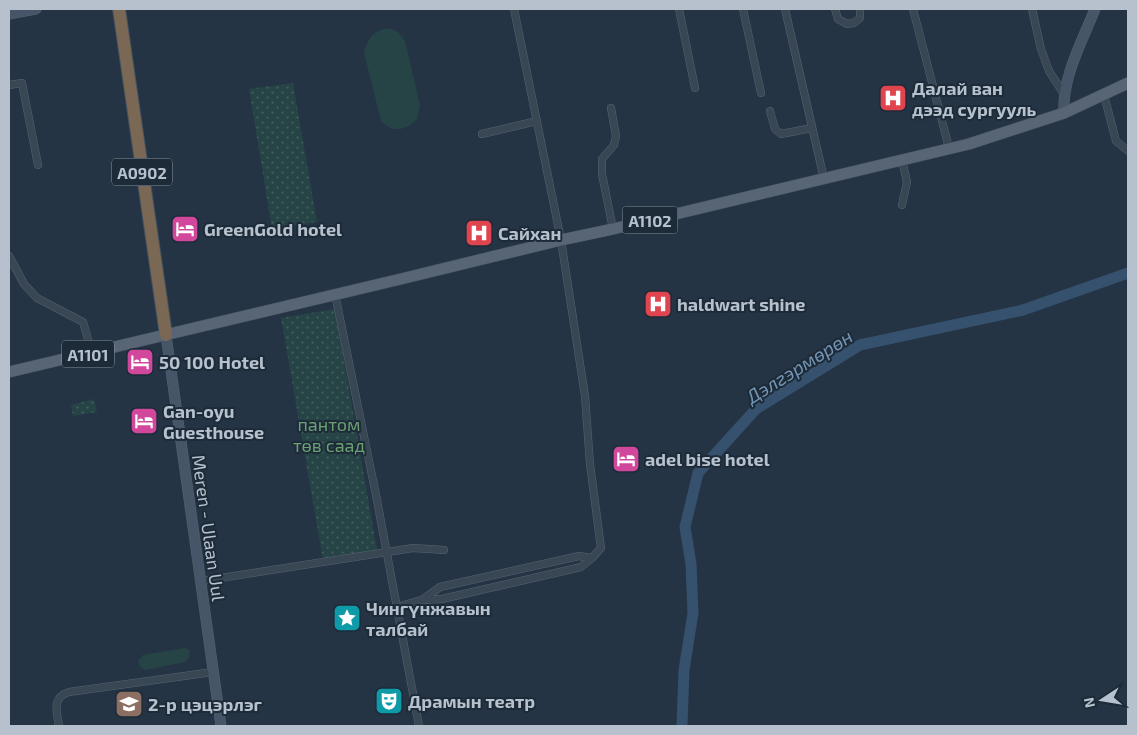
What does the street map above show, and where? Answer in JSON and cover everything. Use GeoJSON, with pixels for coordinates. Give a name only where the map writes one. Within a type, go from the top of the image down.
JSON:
{"type":"FeatureCollection","features":[{"type":"Feature","properties":{"kind":"highway","name":"A0902"},"geometry":{"type":"LineString","coordinates":[[119,9],[166,335]]}},
{"type":"Feature","properties":{"kind":"main road","name":"A1102"},"geometry":{"type":"LineString","coordinates":[[166,335],[969,144],[1064,113],[1128,83]]}},
{"type":"Feature","properties":{"kind":"main road","name":"A1101"},"geometry":{"type":"LineString","coordinates":[[9,372],[166,335]]}},
{"type":"Feature","properties":{"kind":"street"},"geometry":{"type":"LineString","coordinates":[[9,14],[36,9]]}},
{"type":"Feature","properties":{"kind":"street"},"geometry":{"type":"LineString","coordinates":[[397,607],[421,600],[442,599],[581,567],[600,548],[590,464],[585,396],[561,240],[514,9]]}},
{"type":"Feature","properties":{"kind":"street"},"geometry":{"type":"LineString","coordinates":[[679,9],[695,88]]}},
{"type":"Feature","properties":{"kind":"street"},"geometry":{"type":"LineString","coordinates":[[743,9],[761,93]]}},
{"type":"Feature","properties":{"kind":"street"},"geometry":{"type":"LineString","coordinates":[[785,9],[824,179]]}},
{"type":"Feature","properties":{"kind":"street"},"geometry":{"type":"LineString","coordinates":[[835,9],[838,19],[846,24],[854,23],[860,18],[860,9]]}},
{"type":"Feature","properties":{"kind":"street"},"geometry":{"type":"LineString","coordinates":[[913,9],[949,148]]}},
{"type":"Feature","properties":{"kind":"street"},"geometry":{"type":"LineString","coordinates":[[1032,9],[1041,49],[1049,71],[1064,94]]}},
{"type":"Feature","properties":{"kind":"street"},"geometry":{"type":"LineString","coordinates":[[1064,113],[1064,94],[1072,66],[1095,9]]}},
{"type":"Feature","properties":{"kind":"street"},"geometry":{"type":"LineString","coordinates":[[9,85],[22,83],[38,165]]}},
{"type":"Feature","properties":{"kind":"street"},"geometry":{"type":"LineString","coordinates":[[1104,95],[1116,141],[1128,152]]}},
{"type":"Feature","properties":{"kind":"street"},"geometry":{"type":"LineString","coordinates":[[611,108],[616,136],[614,145],[602,159],[602,174],[613,228]]}},
{"type":"Feature","properties":{"kind":"street"},"geometry":{"type":"LineString","coordinates":[[770,111],[774,128],[781,134],[812,128]]}},
{"type":"Feature","properties":{"kind":"street"},"geometry":{"type":"LineString","coordinates":[[482,134],[536,121]]}},
{"type":"Feature","properties":{"kind":"street"},"geometry":{"type":"LineString","coordinates":[[902,160],[907,182],[902,205]]}},
{"type":"Feature","properties":{"kind":"street"},"geometry":{"type":"LineString","coordinates":[[9,256],[24,284],[37,298],[83,322],[92,353]]}},
{"type":"Feature","properties":{"kind":"street"},"geometry":{"type":"LineString","coordinates":[[335,294],[387,552],[419,726]]}},
{"type":"Feature","properties":{"kind":"street","name":"Meren - Ulaan Uul"},"geometry":{"type":"LineString","coordinates":[[166,335],[220,726]]}},
{"type":"Feature","properties":{"kind":"street"},"geometry":{"type":"LineString","coordinates":[[201,581],[413,548],[444,550]]}},
{"type":"Feature","properties":{"kind":"street"},"geometry":{"type":"LineString","coordinates":[[421,600],[440,587],[580,556],[592,558]]}},
{"type":"Feature","properties":{"kind":"street"},"geometry":{"type":"LineString","coordinates":[[59,726],[56,704],[62,694],[213,672]]}},
{"type":"Feature","properties":{"kind":"green space"},"geometry":{"type":"Polygon","coordinates":[[[385,29],[392,29],[398,32],[405,41],[420,105],[417,119],[408,126],[399,129],[390,128],[381,121],[364,53],[366,44],[371,37],[385,29]]]}},
{"type":"Feature","properties":{"kind":"green space"},"geometry":{"type":"Polygon","coordinates":[[[293,83],[317,222],[272,229],[249,89],[293,83]]]}},
{"type":"Feature","properties":{"kind":"green space","name":"пантом төв саад"},"geometry":{"type":"Polygon","coordinates":[[[335,309],[377,550],[323,560],[281,318],[335,309]]]}},
{"type":"Feature","properties":{"kind":"green space"},"geometry":{"type":"Polygon","coordinates":[[[94,399],[97,412],[73,416],[71,405],[94,399]]]}},
{"type":"Feature","properties":{"kind":"green space"},"geometry":{"type":"Polygon","coordinates":[[[185,648],[190,650],[189,658],[185,662],[145,670],[140,667],[138,661],[143,655],[185,648]]]}},
{"type":"Feature","properties":{"kind":"waterway","name":"Дэлгэрмөрөн"},"geometry":{"type":"LineString","coordinates":[[682,726],[684,670],[693,613],[691,564],[685,527],[698,473],[756,409],[860,345],[1023,310],[1128,273]]}},
{"type":"Feature","properties":{"kind":"place","name":"Далай ван дээд сургууль"},"geometry":{"type":"Point","coordinates":[893,98]}},
{"type":"Feature","properties":{"kind":"place","name":"GreenGold hotel"},"geometry":{"type":"Point","coordinates":[185,229]}},
{"type":"Feature","properties":{"kind":"place","name":"Сайхан"},"geometry":{"type":"Point","coordinates":[479,233]}},
{"type":"Feature","properties":{"kind":"place","name":"haldwart shine"},"geometry":{"type":"Point","coordinates":[658,304]}},
{"type":"Feature","properties":{"kind":"place","name":"50 100 Hotel"},"geometry":{"type":"Point","coordinates":[140,362]}},
{"type":"Feature","properties":{"kind":"place","name":"Gan-oyu Guesthouse"},"geometry":{"type":"Point","coordinates":[144,421]}},
{"type":"Feature","properties":{"kind":"place","name":"adel bise hotel"},"geometry":{"type":"Point","coordinates":[626,459]}},
{"type":"Feature","properties":{"kind":"place","name":"Чингүнжавын талбай"},"geometry":{"type":"Point","coordinates":[347,618]}},
{"type":"Feature","properties":{"kind":"place","name":"Драмын театр"},"geometry":{"type":"Point","coordinates":[389,701]}},
{"type":"Feature","properties":{"kind":"place","name":"2-р цэцэрлэг"},"geometry":{"type":"Point","coordinates":[129,704]}}]}
